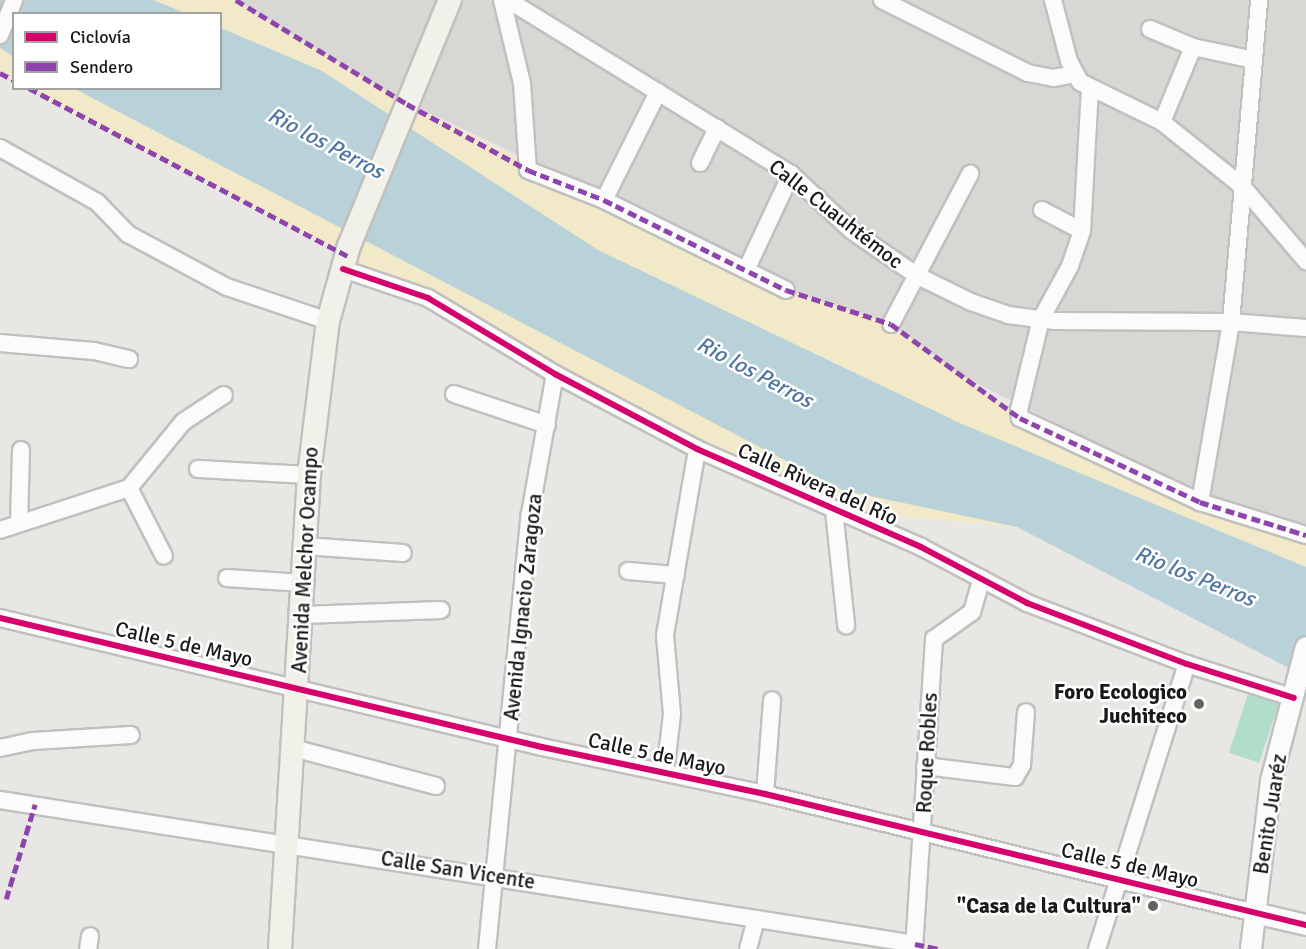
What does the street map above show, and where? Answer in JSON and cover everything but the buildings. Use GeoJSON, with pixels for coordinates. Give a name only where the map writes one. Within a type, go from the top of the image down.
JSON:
{"type":"FeatureCollection","features":[{"type":"Feature","properties":{"kind":"main road","name":"Avenida Melchor Ocampo"},"geometry":{"type":"LineString","coordinates":[[280,949],[284,842],[298,687],[309,475],[328,321],[350,246],[450,0]]}},
{"type":"Feature","properties":{"kind":"street"},"geometry":{"type":"LineString","coordinates":[[3,28],[14,0]]}},
{"type":"Feature","properties":{"kind":"street"},"geometry":{"type":"LineString","coordinates":[[502,0],[522,83],[528,170],[604,200],[747,268],[786,290]]}},
{"type":"Feature","properties":{"kind":"street","name":"Calle Cuauhtémoc"},"geometry":{"type":"LineString","coordinates":[[508,0],[791,174],[852,231],[916,276],[971,302],[1008,315],[1041,319],[1231,322],[1306,328]]}},
{"type":"Feature","properties":{"kind":"street"},"geometry":{"type":"LineString","coordinates":[[882,0],[1028,73],[1053,78],[1075,74]]}},
{"type":"Feature","properties":{"kind":"street"},"geometry":{"type":"LineString","coordinates":[[1053,0],[1075,74],[1090,88],[1162,122],[1242,186],[1306,261]]}},
{"type":"Feature","properties":{"kind":"street"},"geometry":{"type":"LineString","coordinates":[[1200,502],[1231,322],[1259,0]]}},
{"type":"Feature","properties":{"kind":"street"},"geometry":{"type":"LineString","coordinates":[[1150,29],[1192,47],[1254,60]]}},
{"type":"Feature","properties":{"kind":"street"},"geometry":{"type":"LineString","coordinates":[[1162,122],[1192,47]]}},
{"type":"Feature","properties":{"kind":"street"},"geometry":{"type":"LineString","coordinates":[[1090,88],[1082,231],[1070,266],[1041,319],[1019,410],[1020,418],[1200,502],[1306,534]]}},
{"type":"Feature","properties":{"kind":"street"},"geometry":{"type":"LineString","coordinates":[[604,200],[658,92]]}},
{"type":"Feature","properties":{"kind":"street"},"geometry":{"type":"LineString","coordinates":[[700,163],[717,128]]}},
{"type":"Feature","properties":{"kind":"street"},"geometry":{"type":"LineString","coordinates":[[0,148],[97,202],[128,234],[227,287],[328,321]]}},
{"type":"Feature","properties":{"kind":"street"},"geometry":{"type":"LineString","coordinates":[[747,268],[791,174]]}},
{"type":"Feature","properties":{"kind":"street"},"geometry":{"type":"LineString","coordinates":[[891,324],[969,174]]}},
{"type":"Feature","properties":{"kind":"street"},"geometry":{"type":"LineString","coordinates":[[1042,210],[1082,231]]}},
{"type":"Feature","properties":{"kind":"street","name":"Calle Rivera del Río"},"geometry":{"type":"LineString","coordinates":[[343,269],[428,298],[555,374],[697,449],[982,578],[1027,603],[1187,664],[1294,698]]}},
{"type":"Feature","properties":{"kind":"street"},"geometry":{"type":"LineString","coordinates":[[0,343],[94,351],[129,359]]}},
{"type":"Feature","properties":{"kind":"street","name":"Avenida Ignacio Zaragoza"},"geometry":{"type":"LineString","coordinates":[[488,949],[531,514],[555,374]]}},
{"type":"Feature","properties":{"kind":"street"},"geometry":{"type":"LineString","coordinates":[[454,394],[546,426]]}},
{"type":"Feature","properties":{"kind":"street"},"geometry":{"type":"LineString","coordinates":[[0,530],[129,488],[183,422],[224,395]]}},
{"type":"Feature","properties":{"kind":"street"},"geometry":{"type":"LineString","coordinates":[[665,773],[672,714],[666,635],[697,449]]}},
{"type":"Feature","properties":{"kind":"street"},"geometry":{"type":"LineString","coordinates":[[19,523],[21,450]]}},
{"type":"Feature","properties":{"kind":"street"},"geometry":{"type":"LineString","coordinates":[[198,469],[309,475]]}},
{"type":"Feature","properties":{"kind":"street"},"geometry":{"type":"LineString","coordinates":[[129,488],[164,556]]}},
{"type":"Feature","properties":{"kind":"street"},"geometry":{"type":"LineString","coordinates":[[834,510],[846,625]]}},
{"type":"Feature","properties":{"kind":"street"},"geometry":{"type":"LineString","coordinates":[[304,546],[403,553]]}},
{"type":"Feature","properties":{"kind":"street"},"geometry":{"type":"LineString","coordinates":[[628,571],[676,575]]}},
{"type":"Feature","properties":{"kind":"street"},"geometry":{"type":"LineString","coordinates":[[227,578],[303,583]]}},
{"type":"Feature","properties":{"kind":"street","name":"Roque Robles"},"geometry":{"type":"LineString","coordinates":[[915,946],[924,835],[925,766],[934,639],[972,612],[982,578]]}},
{"type":"Feature","properties":{"kind":"street"},"geometry":{"type":"LineString","coordinates":[[302,615],[441,610]]}},
{"type":"Feature","properties":{"kind":"street","name":"Calle 5 de Mayo"},"geometry":{"type":"LineString","coordinates":[[0,618],[510,739],[765,794],[924,835],[1117,878],[1306,925]]}},
{"type":"Feature","properties":{"kind":"street","name":"Benito Juaréz"},"geometry":{"type":"LineString","coordinates":[[1251,949],[1271,781],[1306,646]]}},
{"type":"Feature","properties":{"kind":"street"},"geometry":{"type":"LineString","coordinates":[[1097,949],[1117,878],[1187,664]]}},
{"type":"Feature","properties":{"kind":"street"},"geometry":{"type":"LineString","coordinates":[[765,794],[772,700]]}},
{"type":"Feature","properties":{"kind":"street"},"geometry":{"type":"LineString","coordinates":[[925,766],[1015,777],[1022,765],[1026,712]]}},
{"type":"Feature","properties":{"kind":"street"},"geometry":{"type":"LineString","coordinates":[[0,748],[33,741],[131,735]]}},
{"type":"Feature","properties":{"kind":"street"},"geometry":{"type":"LineString","coordinates":[[293,748],[436,786]]}},
{"type":"Feature","properties":{"kind":"street","name":"Calle San Vicente"},"geometry":{"type":"LineString","coordinates":[[0,800],[284,842],[915,946]]}},
{"type":"Feature","properties":{"kind":"street"},"geometry":{"type":"LineString","coordinates":[[748,949],[756,919]]}},
{"type":"Feature","properties":{"kind":"shaded area"},"geometry":{"type":"Polygon","coordinates":[[[178,0],[1306,0],[1306,548],[573,181],[222,15],[222,12],[214,12],[178,0]]]}},
{"type":"Feature","properties":{"kind":"sand"},"geometry":{"type":"Polygon","coordinates":[[[0,0],[236,0],[407,104],[786,290],[891,324],[1020,418],[1200,502],[1306,535],[1306,677],[1017,527],[834,510],[383,281],[347,256],[31,90],[222,90],[222,12],[12,12],[12,79],[0,73],[0,0]]]}},
{"type":"Feature","properties":{"kind":"green space"},"geometry":{"type":"Polygon","coordinates":[[[1249,691],[1279,701],[1259,763],[1229,753],[1249,691]]]}},
{"type":"Feature","properties":{"kind":"water"},"geometry":{"type":"Polygon","coordinates":[[[0,0],[153,0],[183,12],[12,12],[12,55],[0,48],[0,0]]]}},
{"type":"Feature","properties":{"kind":"water","name":"Rio los Perros"},"geometry":{"type":"Polygon","coordinates":[[[222,28],[322,71],[598,250],[962,424],[1306,567],[1306,677],[1017,527],[842,490],[77,90],[222,90],[222,28]]]}},
{"type":"Feature","properties":{"kind":"marked path"},"geometry":{"type":"LineString","coordinates":[[236,0],[407,104],[528,170],[604,200],[786,290],[891,324],[1020,418],[1200,502],[1306,535]]}},
{"type":"Feature","properties":{"kind":"marked path"},"geometry":{"type":"LineString","coordinates":[[0,73],[12,79]]}},
{"type":"Feature","properties":{"kind":"marked path"},"geometry":{"type":"LineString","coordinates":[[33,90],[347,256]]}},
{"type":"Feature","properties":{"kind":"marked path"},"geometry":{"type":"LineString","coordinates":[[6,899],[35,804]]}},
{"type":"Feature","properties":{"kind":"marked path"},"geometry":{"type":"LineString","coordinates":[[915,944],[938,949]]}},
{"type":"Feature","properties":{"kind":"cycle path"},"geometry":{"type":"LineString","coordinates":[[343,269],[428,298],[555,374],[697,449],[921,547],[1027,603],[1187,664],[1294,698]]}},
{"type":"Feature","properties":{"kind":"cycle path"},"geometry":{"type":"LineString","coordinates":[[0,618],[542,747],[765,794],[1306,925]]}},
{"type":"Feature","properties":{"kind":"place","name":"Foro Ecologico Juchiteco"},"geometry":{"type":"Point","coordinates":[1199,704]}},
{"type":"Feature","properties":{"kind":"place","name":"\"Casa de la Cultura\""},"geometry":{"type":"Point","coordinates":[1153,906]}}]}
